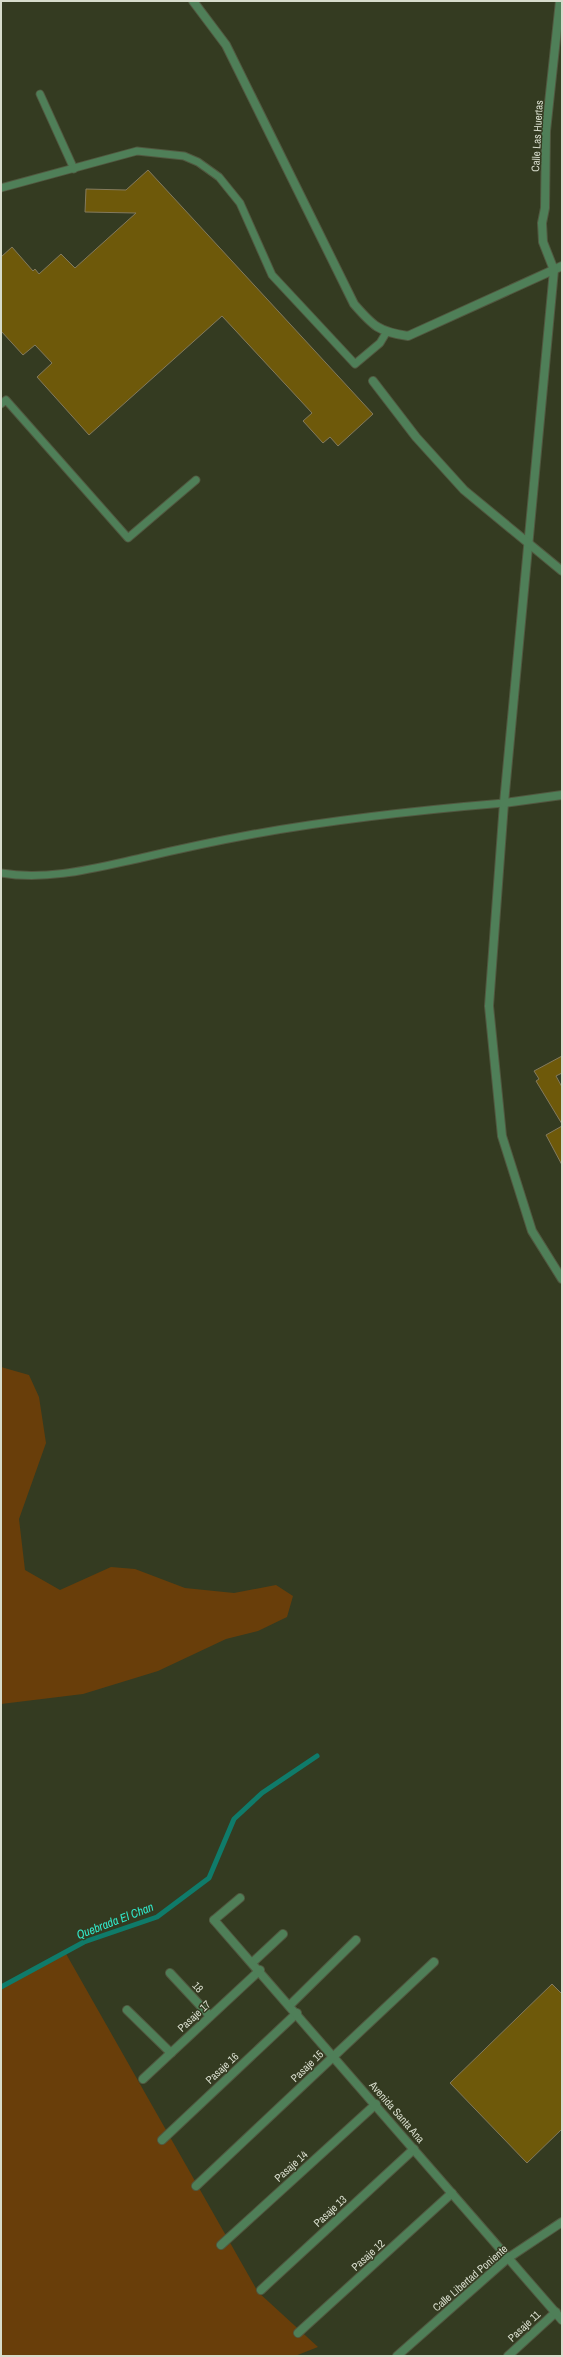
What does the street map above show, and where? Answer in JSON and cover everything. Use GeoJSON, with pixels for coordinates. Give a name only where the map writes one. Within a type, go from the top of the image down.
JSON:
{"type":"FeatureCollection","features":[{"type":"Feature","properties":{"kind":"street"},"geometry":{"type":"LineString","coordinates":[[194,1],[226,45],[354,304],[369,322],[386,333],[408,336],[422,332],[558,268]]}},
{"type":"Feature","properties":{"kind":"street","name":"Calle Las Huertas"},"geometry":{"type":"LineString","coordinates":[[558,268],[543,242],[542,223],[545,208],[546,131],[560,1]]}},
{"type":"Feature","properties":{"kind":"street"},"geometry":{"type":"LineString","coordinates":[[558,268],[528,543],[504,803],[489,1006],[502,1136],[532,1231],[562,1279]]}},
{"type":"Feature","properties":{"kind":"street"},"geometry":{"type":"LineString","coordinates":[[373,381],[416,437],[464,490],[562,571]]}},
{"type":"Feature","properties":{"kind":"street"},"geometry":{"type":"LineString","coordinates":[[504,803],[562,795]]}},
{"type":"Feature","properties":{"kind":"street","name":"Avenida Santa Ana"},"geometry":{"type":"LineString","coordinates":[[240,1898],[214,1920],[260,1970],[562,2320]]}},
{"type":"Feature","properties":{"kind":"street"},"geometry":{"type":"LineString","coordinates":[[253,1962],[282,1934]]}},
{"type":"Feature","properties":{"kind":"street"},"geometry":{"type":"LineString","coordinates":[[290,2005],[356,1940]]}},
{"type":"Feature","properties":{"kind":"street","name":"Pasaje 15"},"geometry":{"type":"LineString","coordinates":[[196,2186],[434,1962]]}},
{"type":"Feature","properties":{"kind":"street","name":"Pasaje 17"},"geometry":{"type":"LineString","coordinates":[[143,2079],[260,1970]]}},
{"type":"Feature","properties":{"kind":"street","name":"18"},"geometry":{"type":"LineString","coordinates":[[170,1973],[210,2016]]}},
{"type":"Feature","properties":{"kind":"street"},"geometry":{"type":"LineString","coordinates":[[127,2010],[171,2053]]}},
{"type":"Feature","properties":{"kind":"street","name":"Pasaje 16"},"geometry":{"type":"LineString","coordinates":[[162,2140],[297,2013]]}},
{"type":"Feature","properties":{"kind":"street","name":"Pasaje 14"},"geometry":{"type":"LineString","coordinates":[[221,2245],[376,2104]]}},
{"type":"Feature","properties":{"kind":"street","name":"Pasaje 13"},"geometry":{"type":"LineString","coordinates":[[261,2290],[414,2149]]}},
{"type":"Feature","properties":{"kind":"street","name":"Pasaje 12"},"geometry":{"type":"LineString","coordinates":[[298,2334],[452,2193]]}},
{"type":"Feature","properties":{"kind":"street","name":"Calle Libertad Poniente"},"geometry":{"type":"LineString","coordinates":[[397,2356],[508,2258],[562,2222]]}},
{"type":"Feature","properties":{"kind":"street","name":"Pasaje 11"},"geometry":{"type":"LineString","coordinates":[[508,2356],[556,2312]]}},
{"type":"Feature","properties":{"kind":"lane"},"geometry":{"type":"LineString","coordinates":[[40,94],[74,169]]}},
{"type":"Feature","properties":{"kind":"lane"},"geometry":{"type":"LineString","coordinates":[[1,188],[137,151],[184,156],[198,162],[219,177],[238,200],[272,275],[355,364],[380,343],[386,333]]}},
{"type":"Feature","properties":{"kind":"lane"},"geometry":{"type":"LineString","coordinates":[[1,404],[6,400],[128,538],[196,480]]}},
{"type":"Feature","properties":{"kind":"lane"},"geometry":{"type":"LineString","coordinates":[[1,873],[36,876],[85,870],[255,834],[392,813],[504,803]]}},
{"type":"Feature","properties":{"kind":"shaded area"},"geometry":{"type":"Polygon","coordinates":[[[1,1367],[29,1375],[39,1397],[46,1443],[19,1519],[25,1570],[60,1590],[111,1567],[135,1569],[185,1588],[234,1593],[276,1585],[293,1596],[287,1617],[258,1631],[226,1639],[158,1671],[83,1694],[1,1704],[1,1367]]]}},
{"type":"Feature","properties":{"kind":"shaded area"},"geometry":{"type":"Polygon","coordinates":[[[65,1952],[258,2292],[318,2347],[295,2356],[1,2356],[1,1987],[65,1952]]]}},
{"type":"Feature","properties":{"kind":"building"},"geometry":{"type":"Polygon","coordinates":[[[148,170],[373,414],[338,446],[330,437],[323,443],[303,421],[312,413],[222,316],[89,435],[37,377],[52,363],[35,345],[23,355],[1,331],[1,257],[12,247],[33,271],[35,269],[39,274],[61,254],[75,268],[136,213],[85,212],[86,189],[126,190],[148,170]]]}},
{"type":"Feature","properties":{"kind":"building"},"geometry":{"type":"Polygon","coordinates":[[[562,1056],[562,1073],[556,1076],[562,1087],[562,1124],[536,1081],[539,1079],[534,1071],[562,1056]]]}},
{"type":"Feature","properties":{"kind":"building"},"geometry":{"type":"Polygon","coordinates":[[[562,1126],[562,1165],[546,1135],[562,1126]]]}},
{"type":"Feature","properties":{"kind":"building"},"geometry":{"type":"Polygon","coordinates":[[[552,1984],[562,1994],[562,2129],[527,2163],[450,2083],[552,1984]]]}},
{"type":"Feature","properties":{"kind":"waterway","name":"Quebrada El Chan"},"geometry":{"type":"LineString","coordinates":[[1,1987],[84,1942],[157,1917],[209,1878],[234,1819],[262,1793],[317,1756]]}}]}
